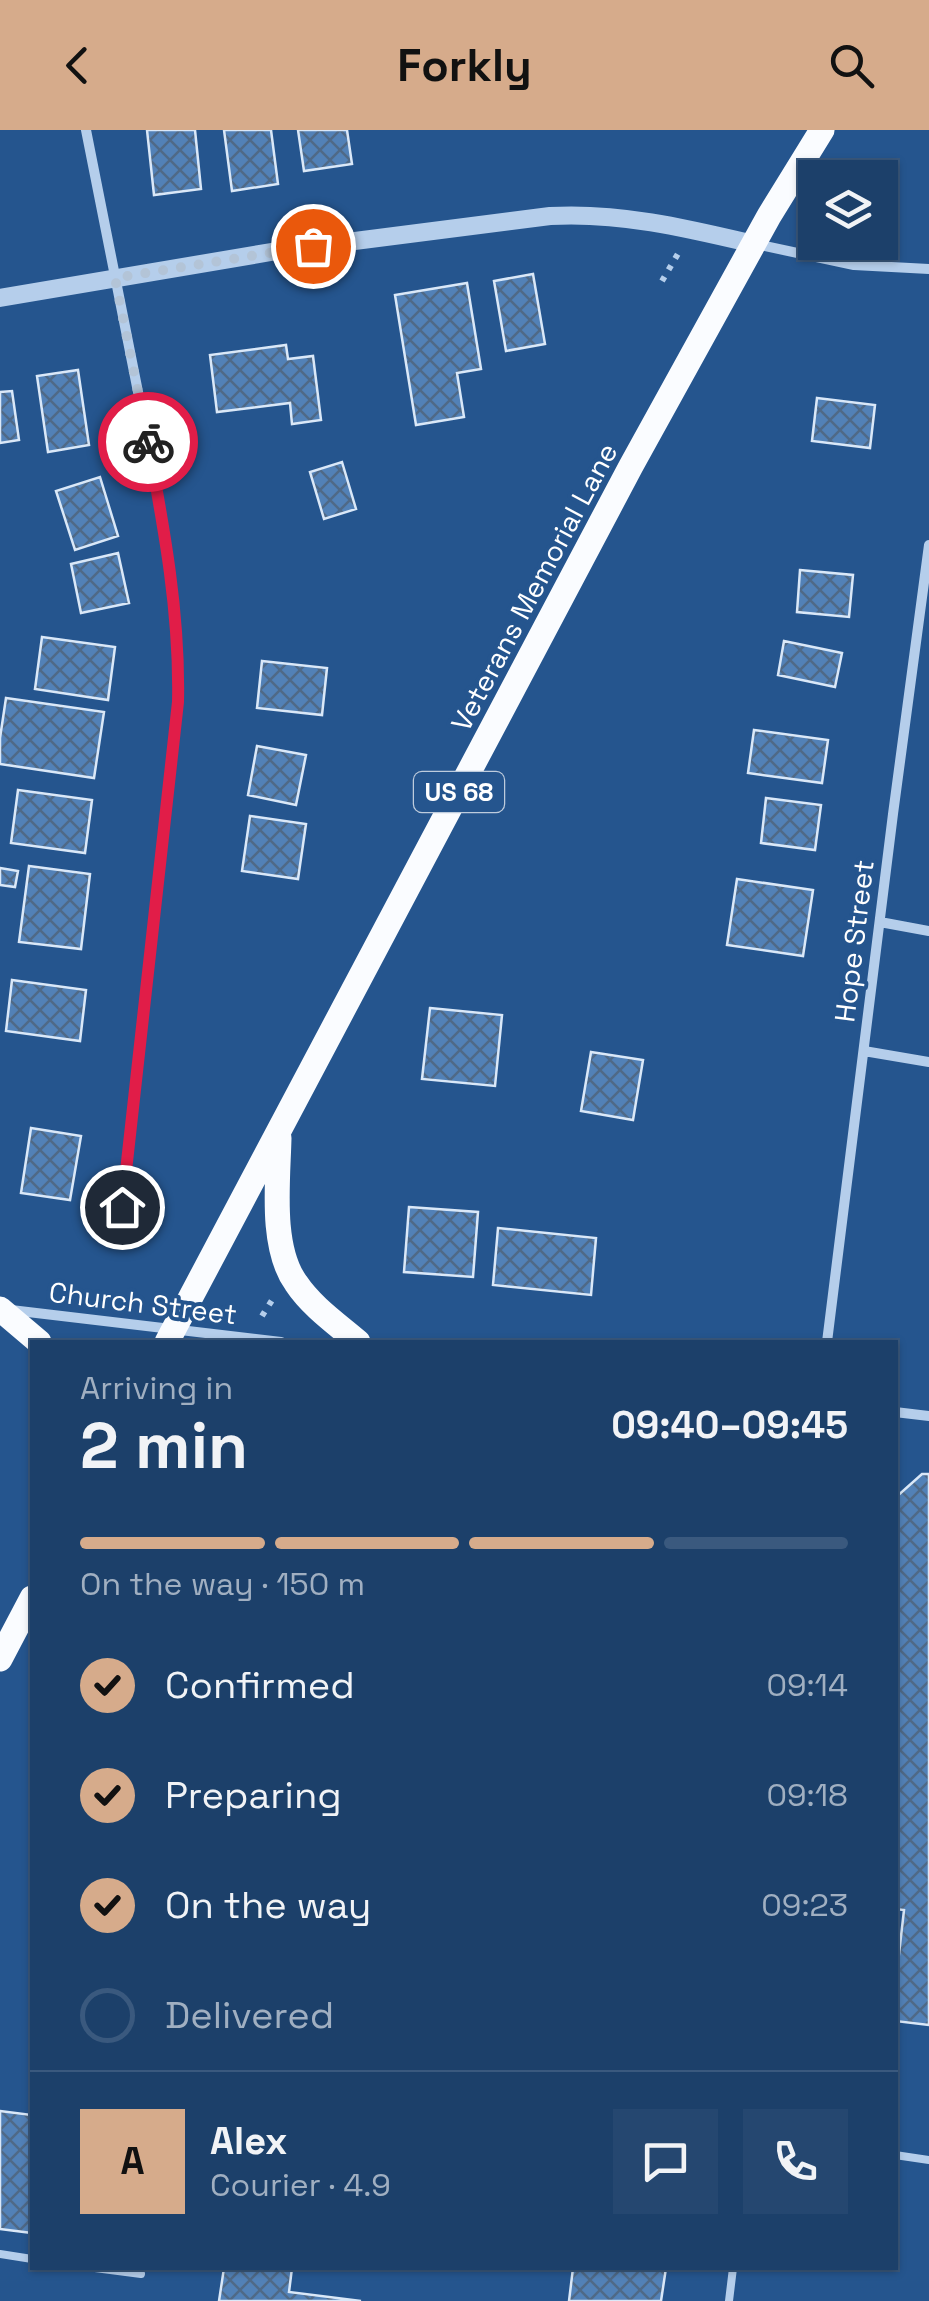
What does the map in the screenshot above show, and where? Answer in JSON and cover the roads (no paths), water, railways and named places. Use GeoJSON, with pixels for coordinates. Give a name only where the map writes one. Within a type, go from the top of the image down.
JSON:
{"type":"FeatureCollection","features":[{"type":"Feature","properties":{"kind":"main road","name":"Veterans Memorial Lane"},"geometry":{"type":"LineString","coordinates":[[171,1336],[631,466],[822,130]]}},
{"type":"Feature","properties":{"kind":"main road"},"geometry":{"type":"LineString","coordinates":[[279,1133],[278,1213],[290,1274],[307,1298],[356,1340]]}},
{"type":"Feature","properties":{"kind":"main road"},"geometry":{"type":"LineString","coordinates":[[0,1309],[37,1340]]}},
{"type":"Feature","properties":{"kind":"main road"},"geometry":{"type":"LineString","coordinates":[[0,1660],[30,1602]]}},
{"type":"Feature","properties":{"kind":"street"},"geometry":{"type":"LineString","coordinates":[[86,130],[158,493],[179,661],[178,702],[122,1207]]}},
{"type":"Feature","properties":{"kind":"street"},"geometry":{"type":"LineString","coordinates":[[0,298],[297,248],[574,215],[640,220],[854,265],[929,269]]}},
{"type":"Feature","properties":{"kind":"street","name":"Hope Street"},"geometry":{"type":"LineString","coordinates":[[827,1340],[929,545]]}},
{"type":"Feature","properties":{"kind":"street"},"geometry":{"type":"LineString","coordinates":[[880,922],[929,931]]}},
{"type":"Feature","properties":{"kind":"street"},"geometry":{"type":"LineString","coordinates":[[864,1051],[929,1062]]}},
{"type":"Feature","properties":{"kind":"street","name":"Church Street"},"geometry":{"type":"LineString","coordinates":[[0,1309],[171,1336],[244,1340]]}},
{"type":"Feature","properties":{"kind":"street"},"geometry":{"type":"LineString","coordinates":[[898,1412],[929,1416]]}},
{"type":"Feature","properties":{"kind":"lane"},"geometry":{"type":"LineString","coordinates":[[898,2156],[929,2160]]}},
{"type":"Feature","properties":{"kind":"lane"},"geometry":{"type":"LineString","coordinates":[[0,2254],[30,2258]]}},
{"type":"Feature","properties":{"kind":"lane"},"geometry":{"type":"LineString","coordinates":[[111,2270],[141,2274]]}},
{"type":"Feature","properties":{"kind":"lane"},"geometry":{"type":"LineString","coordinates":[[730,2301],[734,2270]]}}]}
